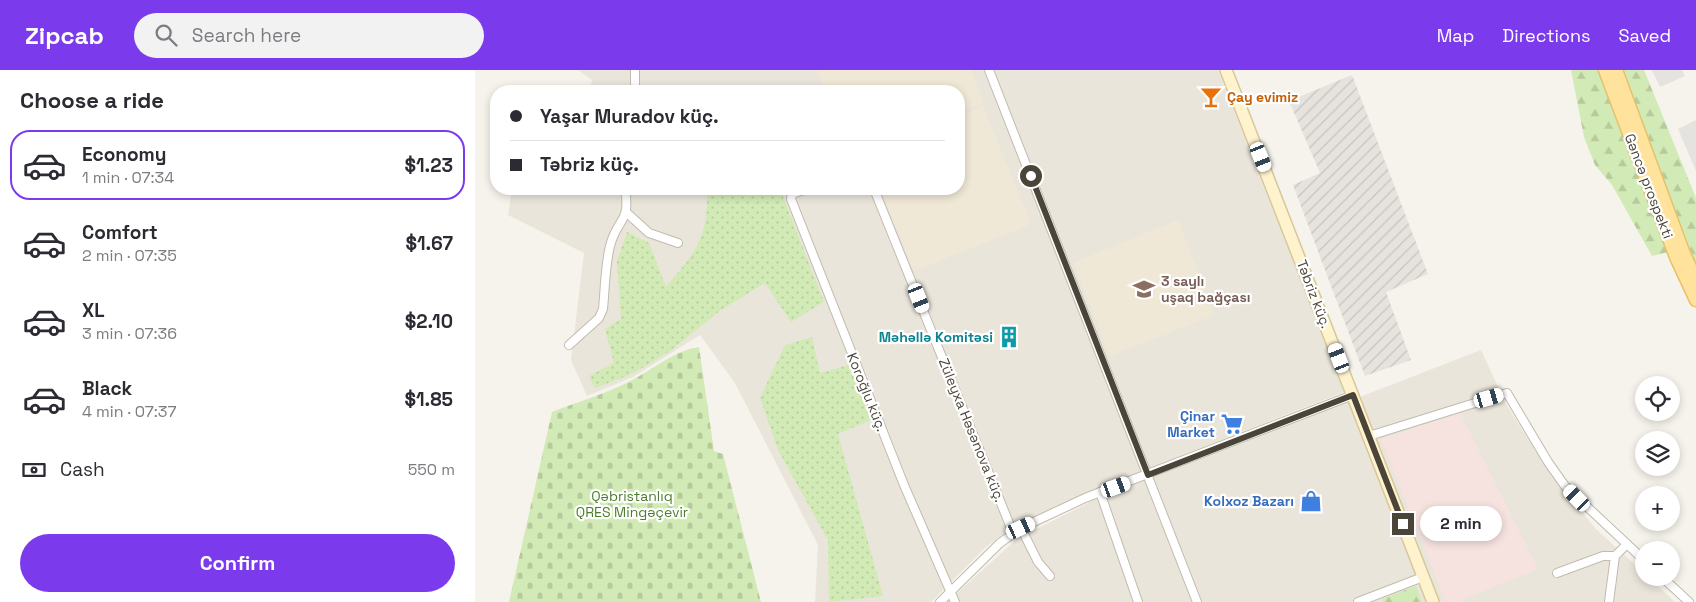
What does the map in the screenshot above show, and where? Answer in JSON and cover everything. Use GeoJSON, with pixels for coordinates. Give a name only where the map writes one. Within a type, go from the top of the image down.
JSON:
{"type":"FeatureCollection","features":[{"type":"Feature","properties":{"kind":"main road","name":"Təbriz küç."},"geometry":{"type":"LineString","coordinates":[[1226,70],[1433,602]]}},
{"type":"Feature","properties":{"kind":"main road","name":"Gəncə prospekti"},"geometry":{"type":"LineString","coordinates":[[1605,70],[1676,257],[1696,300]]}},
{"type":"Feature","properties":{"kind":"main road","name":"Gəncə prospekti"},"geometry":{"type":"LineString","coordinates":[[1615,70],[1684,254],[1696,280]]}},
{"type":"Feature","properties":{"kind":"street"},"geometry":{"type":"LineString","coordinates":[[635,70],[635,85]]}},
{"type":"Feature","properties":{"kind":"street"},"geometry":{"type":"LineString","coordinates":[[989,70],[1197,602]]}},
{"type":"Feature","properties":{"kind":"street"},"geometry":{"type":"LineString","coordinates":[[569,345],[599,318],[603,309],[609,248],[613,236],[627,213],[626,195]]}},
{"type":"Feature","properties":{"kind":"street","name":"Koroğlu küç."},"geometry":{"type":"LineString","coordinates":[[793,195],[791,199],[907,493],[955,602]]}},
{"type":"Feature","properties":{"kind":"street","name":"Züleyxa Həsənova küç."},"geometry":{"type":"LineString","coordinates":[[876,195],[1013,533]]}},
{"type":"Feature","properties":{"kind":"street"},"geometry":{"type":"LineString","coordinates":[[627,213],[649,233],[678,243]]}},
{"type":"Feature","properties":{"kind":"street"},"geometry":{"type":"LineString","coordinates":[[1369,436],[1387,428],[1507,393],[1548,462],[1565,486],[1635,552]]}},
{"type":"Feature","properties":{"kind":"street"},"geometry":{"type":"LineString","coordinates":[[940,602],[999,543],[1021,528],[1099,492],[1148,475],[1353,395]]}},
{"type":"Feature","properties":{"kind":"street"},"geometry":{"type":"LineString","coordinates":[[1099,492],[1138,602]]}},
{"type":"Feature","properties":{"kind":"street"},"geometry":{"type":"LineString","coordinates":[[1021,528],[1038,562],[1050,576]]}},
{"type":"Feature","properties":{"kind":"street"},"geometry":{"type":"LineString","coordinates":[[1609,602],[1615,556],[1627,544]]}},
{"type":"Feature","properties":{"kind":"street"},"geometry":{"type":"LineString","coordinates":[[1557,573],[1603,556],[1615,556]]}},
{"type":"Feature","properties":{"kind":"street"},"geometry":{"type":"LineString","coordinates":[[1358,602],[1423,577]]}},
{"type":"Feature","properties":{"kind":"street"},"geometry":{"type":"LineString","coordinates":[[1672,586],[1689,602]]}},
{"type":"Feature","properties":{"kind":"shaded area"},"geometry":{"type":"Polygon","coordinates":[[[578,70],[1218,70],[1344,392],[1090,491],[1008,530],[985,548],[931,602],[815,602],[818,545],[735,383],[700,335],[633,377],[587,396],[571,360],[584,253],[508,215],[511,195],[965,195],[965,85],[591,85],[592,80],[578,70]]]}},
{"type":"Feature","properties":{"kind":"shaded area"},"geometry":{"type":"Polygon","coordinates":[[[817,70],[971,70],[984,103],[965,111],[965,85],[823,85],[817,70]]]}},
{"type":"Feature","properties":{"kind":"shaded area"},"geometry":{"type":"Polygon","coordinates":[[[1652,70],[1682,70],[1685,76],[1660,87],[1652,70]]]}},
{"type":"Feature","properties":{"kind":"shaded area"},"geometry":{"type":"Polygon","coordinates":[[[1352,75],[1428,274],[1386,292],[1411,360],[1365,376],[1293,185],[1320,173],[1289,101],[1352,75]]]}},
{"type":"Feature","properties":{"kind":"shaded area"},"geometry":{"type":"Polygon","coordinates":[[[983,106],[1031,224],[914,271],[883,195],[965,195],[965,114],[983,106]]]}},
{"type":"Feature","properties":{"kind":"shaded area"},"geometry":{"type":"Polygon","coordinates":[[[1696,120],[1696,171],[1678,129],[1696,120]]]}},
{"type":"Feature","properties":{"kind":"shaded area","name":"3 saylı uşaq bağçası"},"geometry":{"type":"Polygon","coordinates":[[[1178,220],[1215,315],[1110,356],[1073,263],[1178,220]]]}},
{"type":"Feature","properties":{"kind":"shaded area"},"geometry":{"type":"Polygon","coordinates":[[[1481,350],[1506,404],[1552,477],[1597,530],[1635,565],[1635,586],[1658,586],[1675,602],[947,602],[1017,539],[1094,500],[1481,350]]]}},
{"type":"Feature","properties":{"kind":"shaded area"},"geometry":{"type":"Polygon","coordinates":[[[1460,413],[1538,569],[1456,602],[1446,602],[1381,439],[1460,413]]]}},
{"type":"Feature","properties":{"kind":"green space"},"geometry":{"type":"Polygon","coordinates":[[[1571,70],[1599,70],[1668,252],[1652,256],[1612,185],[1595,165],[1584,137],[1571,70]]]}},
{"type":"Feature","properties":{"kind":"green space"},"geometry":{"type":"Polygon","coordinates":[[[1621,70],[1644,70],[1696,198],[1696,264],[1621,70]]]}},
{"type":"Feature","properties":{"kind":"green space"},"geometry":{"type":"Polygon","coordinates":[[[707,195],[782,195],[824,302],[791,322],[765,283],[721,310],[670,351],[632,374],[595,388],[589,376],[614,363],[605,329],[621,319],[617,261],[627,232],[649,243],[666,287],[693,253],[703,232],[707,195]]]}},
{"type":"Feature","properties":{"kind":"green space"},"geometry":{"type":"Polygon","coordinates":[[[812,337],[820,373],[849,365],[871,420],[838,434],[883,596],[829,602],[828,540],[778,450],[760,398],[785,345],[812,337]]]}},
{"type":"Feature","properties":{"kind":"green space","name":"Qəbristanlıq QRES Mingəçevir"},"geometry":{"type":"Polygon","coordinates":[[[699,347],[714,451],[723,454],[761,602],[509,602],[552,412],[614,389],[682,352],[699,347]]]}},
{"type":"Feature","properties":{"kind":"green space"},"geometry":{"type":"Polygon","coordinates":[[[1416,586],[1422,602],[1383,602],[1382,599],[1416,586]]]}},
{"type":"Feature","properties":{"kind":"place","name":"Çay evimiz"},"geometry":{"type":"Point","coordinates":[1211,97]}},
{"type":"Feature","properties":{"kind":"place","name":"3 saylı uşaq bağçası"},"geometry":{"type":"Point","coordinates":[1144,289]}},
{"type":"Feature","properties":{"kind":"place","name":"Məhəllə Komitəsi"},"geometry":{"type":"Point","coordinates":[1009,337]}},
{"type":"Feature","properties":{"kind":"place","name":"Çinar Market"},"geometry":{"type":"Point","coordinates":[1232,424]}},
{"type":"Feature","properties":{"kind":"place","name":"Kolxoz Bazarı"},"geometry":{"type":"Point","coordinates":[1311,501]}},
{"type":"Feature","properties":{"kind":"route"},"geometry":{"type":"LineString","coordinates":[[1031,176],[1148,475],[1353,395],[1403,524]]}}]}
